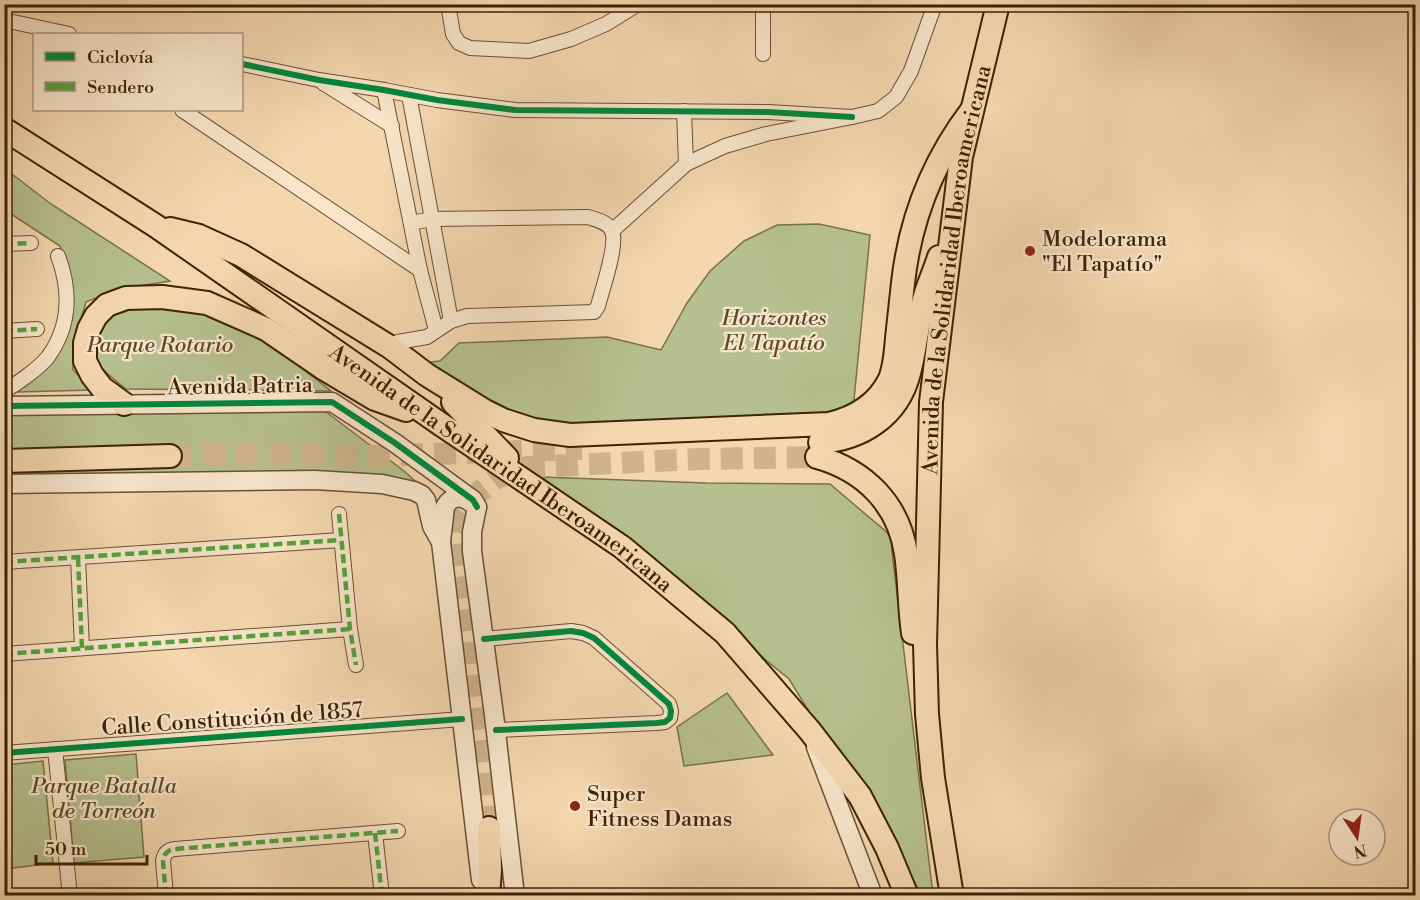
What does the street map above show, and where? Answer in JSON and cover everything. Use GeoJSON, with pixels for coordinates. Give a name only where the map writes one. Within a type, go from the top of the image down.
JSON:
{"type":"FeatureCollection","features":[{"type":"Feature","properties":{"kind":"highway","name":"Avenida de la Solidaridad Iberoamericana"},"geometry":{"type":"LineString","coordinates":[[952,896],[933,778],[924,645],[931,402],[961,157],[998,4]]}},
{"type":"Feature","properties":{"kind":"highway"},"geometry":{"type":"LineString","coordinates":[[156,226],[199,236],[241,255],[390,347],[427,375],[484,411],[519,426],[552,434],[570,435],[818,426],[840,422],[860,412],[875,400],[891,377],[904,273],[920,208],[934,170],[945,149],[972,110]]}},
{"type":"Feature","properties":{"kind":"highway","name":"Avenida de la Solidaridad Iberoamericana"},"geometry":{"type":"LineString","coordinates":[[4,129],[156,226],[622,547],[725,633],[810,731],[860,796],[887,848],[907,896]]}},
{"type":"Feature","properties":{"kind":"highway"},"geometry":{"type":"LineString","coordinates":[[927,714],[911,620],[906,555],[899,528],[886,503],[867,482],[818,449],[871,426],[887,413],[899,397],[909,373],[925,296],[953,219]]}},
{"type":"Feature","properties":{"kind":"highway"},"geometry":{"type":"LineString","coordinates":[[124,404],[102,388],[92,375],[86,361],[85,343],[88,329],[107,305],[126,298],[162,297],[207,303],[266,329],[323,368],[375,399],[439,423]]}},
{"type":"Feature","properties":{"kind":"highway"},"geometry":{"type":"LineString","coordinates":[[427,375],[539,491]]}},
{"type":"Feature","properties":{"kind":"highway"},"geometry":{"type":"LineString","coordinates":[[4,461],[170,456]]}},
{"type":"Feature","properties":{"kind":"highway"},"geometry":{"type":"LineString","coordinates":[[485,896],[490,871],[489,828]]}},
{"type":"Feature","properties":{"kind":"street"},"geometry":{"type":"LineString","coordinates":[[448,4],[453,34],[459,44],[470,48],[529,51],[571,39],[606,24],[638,4]]}},
{"type":"Feature","properties":{"kind":"street"},"geometry":{"type":"LineString","coordinates":[[763,4],[763,54]]}},
{"type":"Feature","properties":{"kind":"street"},"geometry":{"type":"LineString","coordinates":[[612,231],[686,164],[725,146],[766,134],[878,111],[896,97],[911,71],[934,4]]}},
{"type":"Feature","properties":{"kind":"street"},"geometry":{"type":"LineString","coordinates":[[4,20],[64,33]]}},
{"type":"Feature","properties":{"kind":"street"},"geometry":{"type":"LineString","coordinates":[[243,64],[437,100],[515,110],[768,112],[852,117]]}},
{"type":"Feature","properties":{"kind":"street"},"geometry":{"type":"LineString","coordinates":[[319,80],[392,126]]}},
{"type":"Feature","properties":{"kind":"street"},"geometry":{"type":"LineString","coordinates":[[384,90],[420,270],[436,330]]}},
{"type":"Feature","properties":{"kind":"street"},"geometry":{"type":"LineString","coordinates":[[409,95],[451,321]]}},
{"type":"Feature","properties":{"kind":"street"},"geometry":{"type":"LineString","coordinates":[[183,111],[420,270]]}},
{"type":"Feature","properties":{"kind":"street"},"geometry":{"type":"LineString","coordinates":[[684,111],[686,164]]}},
{"type":"Feature","properties":{"kind":"street"},"geometry":{"type":"LineString","coordinates":[[766,134],[768,112]]}},
{"type":"Feature","properties":{"kind":"street"},"geometry":{"type":"LineString","coordinates":[[390,347],[398,342],[427,337],[451,321],[467,316],[594,312],[598,306],[614,245],[612,231],[603,222],[588,217],[432,219],[411,222]]}},
{"type":"Feature","properties":{"kind":"street"},"geometry":{"type":"LineString","coordinates":[[4,243],[31,243]]}},
{"type":"Feature","properties":{"kind":"street"},"geometry":{"type":"LineString","coordinates":[[4,392],[47,358],[58,339],[66,313],[67,291],[58,256]]}},
{"type":"Feature","properties":{"kind":"street"},"geometry":{"type":"LineString","coordinates":[[4,331],[37,329]]}},
{"type":"Feature","properties":{"kind":"street","name":"Avenida Patria"},"geometry":{"type":"LineString","coordinates":[[4,406],[332,402],[395,443],[456,487],[473,500],[477,507]]}},
{"type":"Feature","properties":{"kind":"street"},"geometry":{"type":"LineString","coordinates":[[4,484],[315,480],[382,484],[422,495],[426,500],[432,526],[441,542]]}},
{"type":"Feature","properties":{"kind":"street"},"geometry":{"type":"LineString","coordinates":[[485,896],[441,542],[445,507],[451,499],[462,497],[477,507],[472,532],[472,551],[496,730],[514,896]]}},
{"type":"Feature","properties":{"kind":"street"},"geometry":{"type":"LineString","coordinates":[[339,514],[350,629],[356,665]]}},
{"type":"Feature","properties":{"kind":"street"},"geometry":{"type":"LineString","coordinates":[[4,562],[341,540]]}},
{"type":"Feature","properties":{"kind":"street"},"geometry":{"type":"LineString","coordinates":[[78,558],[82,648]]}},
{"type":"Feature","properties":{"kind":"street"},"geometry":{"type":"LineString","coordinates":[[4,654],[350,629]]}},
{"type":"Feature","properties":{"kind":"street"},"geometry":{"type":"LineString","coordinates":[[484,639],[571,631],[584,633],[594,638],[669,704],[671,711],[670,718],[665,722],[657,723],[496,730]]}},
{"type":"Feature","properties":{"kind":"street","name":"Calle Constitución de 1857"},"geometry":{"type":"LineString","coordinates":[[4,753],[462,719]]}},
{"type":"Feature","properties":{"kind":"street"},"geometry":{"type":"LineString","coordinates":[[810,731],[873,896]]}},
{"type":"Feature","properties":{"kind":"street"},"geometry":{"type":"LineString","coordinates":[[55,749],[70,896]]}},
{"type":"Feature","properties":{"kind":"street"},"geometry":{"type":"LineString","coordinates":[[166,896],[163,861],[170,850],[398,831]]}},
{"type":"Feature","properties":{"kind":"street"},"geometry":{"type":"LineString","coordinates":[[375,833],[382,896]]}},
{"type":"Feature","properties":{"kind":"green space"},"geometry":{"type":"Polygon","coordinates":[[[4,168],[51,204],[170,281],[115,290],[86,302],[73,346],[73,370],[93,390],[17,392],[52,360],[64,337],[73,309],[71,279],[60,246],[5,210],[4,168]]]}},
{"type":"Feature","properties":{"kind":"green space","name":"Horizontes El Tapatío"},"geometry":{"type":"Polygon","coordinates":[[[819,224],[870,235],[853,410],[552,433],[485,411],[420,363],[440,361],[459,343],[607,337],[661,350],[687,303],[710,271],[744,241],[777,225],[819,224]]]}},
{"type":"Feature","properties":{"kind":"green space","name":"Parque Rotario"},"geometry":{"type":"Polygon","coordinates":[[[126,305],[208,308],[258,334],[331,391],[126,389],[97,365],[94,337],[103,321],[126,305]]]}},
{"type":"Feature","properties":{"kind":"green space"},"geometry":{"type":"Polygon","coordinates":[[[321,408],[423,488],[5,477],[4,413],[321,408]]]}},
{"type":"Feature","properties":{"kind":"green space"},"geometry":{"type":"Polygon","coordinates":[[[542,477],[706,483],[830,484],[890,535],[933,895],[922,895],[789,679],[542,477]]]}},
{"type":"Feature","properties":{"kind":"green space"},"geometry":{"type":"Polygon","coordinates":[[[727,693],[773,755],[684,766],[677,727],[727,693]]]}},
{"type":"Feature","properties":{"kind":"green space","name":"Parque Batalla de Torreón"},"geometry":{"type":"Polygon","coordinates":[[[136,754],[144,857],[74,863],[65,760],[136,754]]]}},
{"type":"Feature","properties":{"kind":"green space"},"geometry":{"type":"Polygon","coordinates":[[[43,761],[53,863],[5,869],[5,765],[43,761]]]}},
{"type":"Feature","properties":{"kind":"tunnel"},"geometry":{"type":"LineString","coordinates":[[170,456],[238,454],[371,456],[582,449]]}},
{"type":"Feature","properties":{"kind":"tunnel"},"geometry":{"type":"LineString","coordinates":[[489,828],[457,543],[460,513],[479,492],[497,478],[527,467],[701,459],[817,457]]}},
{"type":"Feature","properties":{"kind":"marked path"},"geometry":{"type":"LineString","coordinates":[[4,244],[31,243]]}},
{"type":"Feature","properties":{"kind":"marked path"},"geometry":{"type":"LineString","coordinates":[[4,331],[37,329]]}},
{"type":"Feature","properties":{"kind":"marked path"},"geometry":{"type":"LineString","coordinates":[[339,514],[350,629],[356,665]]}},
{"type":"Feature","properties":{"kind":"marked path"},"geometry":{"type":"LineString","coordinates":[[4,562],[341,540]]}},
{"type":"Feature","properties":{"kind":"marked path"},"geometry":{"type":"LineString","coordinates":[[78,558],[82,648]]}},
{"type":"Feature","properties":{"kind":"marked path"},"geometry":{"type":"LineString","coordinates":[[4,654],[350,629]]}},
{"type":"Feature","properties":{"kind":"marked path"},"geometry":{"type":"LineString","coordinates":[[166,896],[163,861],[166,853],[172,850],[398,831]]}},
{"type":"Feature","properties":{"kind":"marked path"},"geometry":{"type":"LineString","coordinates":[[375,833],[382,896]]}},
{"type":"Feature","properties":{"kind":"cycle path"},"geometry":{"type":"LineString","coordinates":[[243,64],[437,100],[515,110],[768,112],[852,117]]}},
{"type":"Feature","properties":{"kind":"cycle path"},"geometry":{"type":"LineString","coordinates":[[4,406],[332,402],[395,443],[473,500],[477,507]]}},
{"type":"Feature","properties":{"kind":"cycle path"},"geometry":{"type":"LineString","coordinates":[[484,639],[571,631],[583,633],[594,638],[669,704],[671,711],[670,718],[665,722],[657,723],[496,730]]}},
{"type":"Feature","properties":{"kind":"cycle path"},"geometry":{"type":"LineString","coordinates":[[4,753],[462,719]]}},
{"type":"Feature","properties":{"kind":"place","name":"Modelorama \"El Tapatío\""},"geometry":{"type":"Point","coordinates":[1030,251]}},
{"type":"Feature","properties":{"kind":"place","name":"Super Fitness Damas"},"geometry":{"type":"Point","coordinates":[575,806]}}]}
